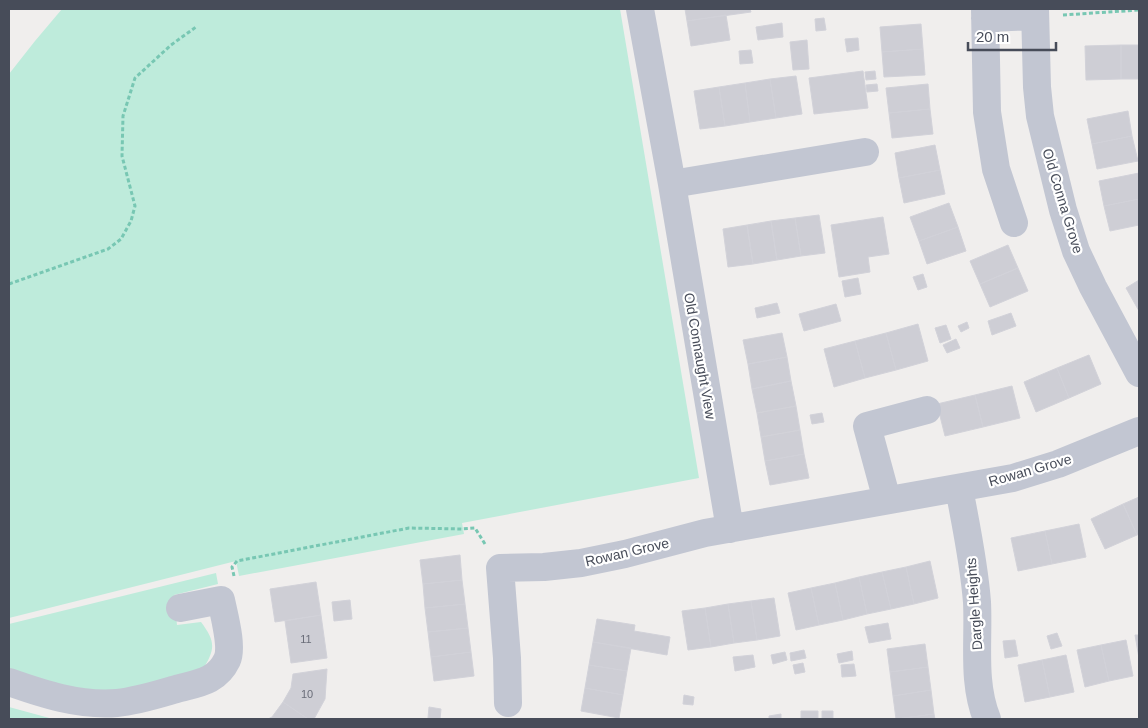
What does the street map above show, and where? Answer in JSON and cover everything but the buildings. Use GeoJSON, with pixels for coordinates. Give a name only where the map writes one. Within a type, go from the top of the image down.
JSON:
{"type":"FeatureCollection","features":[{"type":"Feature","properties":{"kind":"street","name":"Old Connaught View"},"geometry":{"type":"LineString","coordinates":[[640,9],[672,184],[730,529]]}},
{"type":"Feature","properties":{"kind":"street"},"geometry":{"type":"LineString","coordinates":[[1014,223],[996,169],[987,112],[985,13],[1035,13]]}},
{"type":"Feature","properties":{"kind":"street","name":"Old Conna Grove"},"geometry":{"type":"LineString","coordinates":[[1035,13],[1037,88],[1040,116],[1062,210],[1093,287],[1139,373]]}},
{"type":"Feature","properties":{"kind":"street"},"geometry":{"type":"LineString","coordinates":[[672,184],[865,152]]}},
{"type":"Feature","properties":{"kind":"street"},"geometry":{"type":"LineString","coordinates":[[887,500],[867,426],[927,410]]}},
{"type":"Feature","properties":{"kind":"street","name":"Rowan Grove"},"geometry":{"type":"LineString","coordinates":[[500,568],[544,567],[581,563],[625,554],[705,533],[1013,478],[1058,464],[1139,431]]}},
{"type":"Feature","properties":{"kind":"street","name":"Dargle Heights"},"geometry":{"type":"LineString","coordinates":[[959,488],[975,583],[978,617],[978,672],[980,694],[987,719]]}},
{"type":"Feature","properties":{"kind":"street"},"geometry":{"type":"LineString","coordinates":[[500,568],[507,658],[508,703]]}},
{"type":"Feature","properties":{"kind":"street"},"geometry":{"type":"LineString","coordinates":[[9,682],[60,698],[84,702],[115,703],[142,699],[206,681],[220,672],[228,658],[228,641],[221,600],[180,608]]}},
{"type":"Feature","properties":{"kind":"path"},"geometry":{"type":"LineString","coordinates":[[1035,13],[1139,10]]}},
{"type":"Feature","properties":{"kind":"path"},"geometry":{"type":"LineString","coordinates":[[9,284],[108,249],[121,239],[132,221],[135,206],[122,156],[123,116],[135,78],[170,45],[196,27]]}},
{"type":"Feature","properties":{"kind":"path"},"geometry":{"type":"LineString","coordinates":[[221,600],[234,577],[232,567],[237,561],[409,528],[475,528],[500,568]]}},
{"type":"Feature","properties":{"kind":"green space"},"geometry":{"type":"Polygon","coordinates":[[[62,9],[620,9],[699,478],[462,523],[464,534],[239,576],[236,561],[9,618],[9,74],[62,9]]]}},
{"type":"Feature","properties":{"kind":"green space"},"geometry":{"type":"Polygon","coordinates":[[[216,573],[218,584],[174,595],[177,625],[201,622],[209,634],[212,650],[203,669],[122,690],[79,692],[9,669],[9,624],[216,573]]]}},
{"type":"Feature","properties":{"kind":"green space"},"geometry":{"type":"Polygon","coordinates":[[[9,707],[53,719],[9,719],[9,707]]]}}]}
